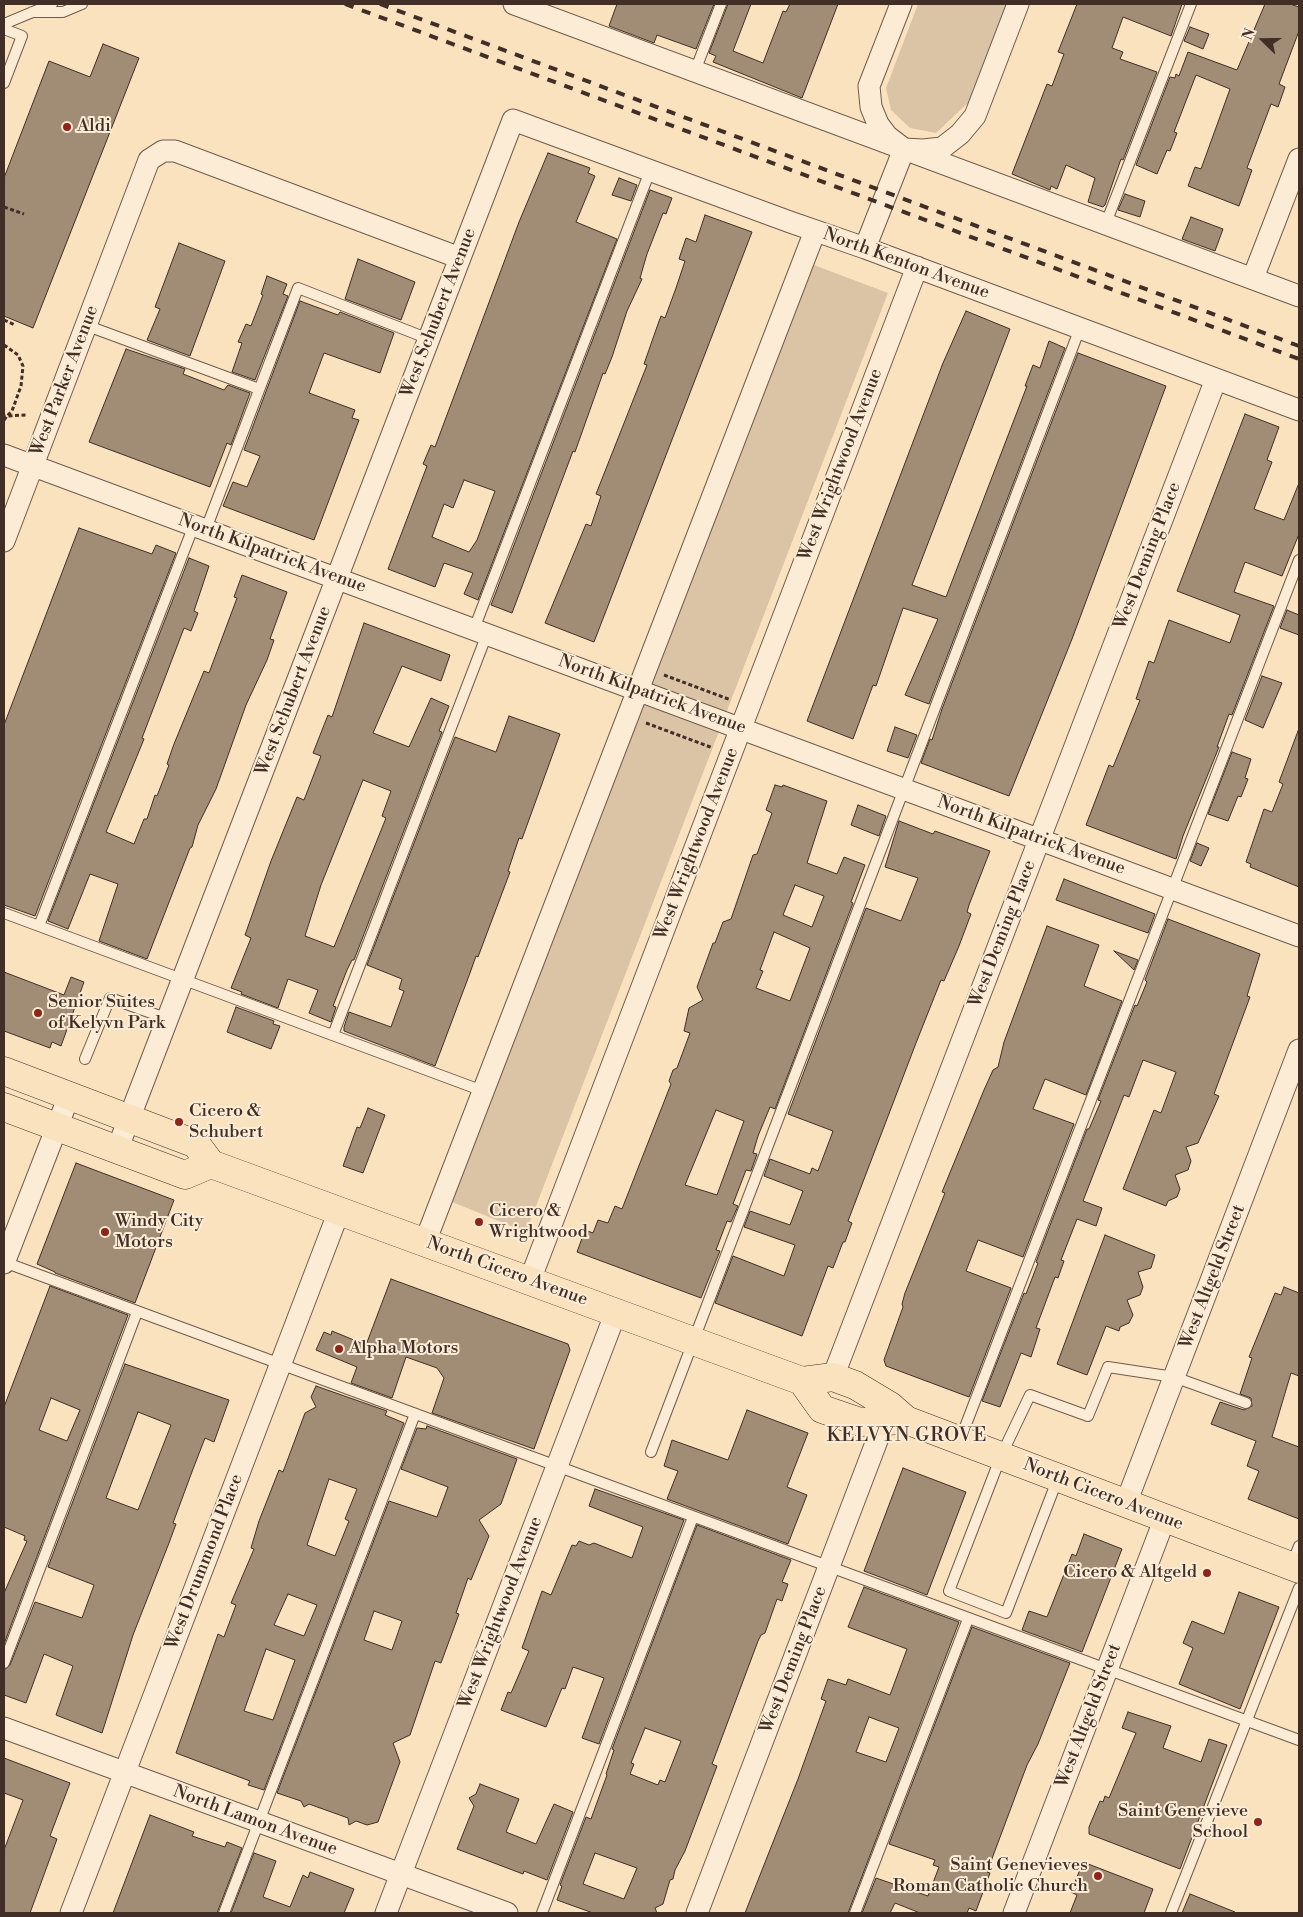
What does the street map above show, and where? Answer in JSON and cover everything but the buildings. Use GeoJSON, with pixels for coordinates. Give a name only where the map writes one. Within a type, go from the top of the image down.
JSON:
{"type":"FeatureCollection","features":[{"type":"Feature","properties":{"kind":"main road"},"geometry":{"type":"LineString","coordinates":[[4,1071],[196,1144],[211,1164],[185,1175],[4,1107]]}},
{"type":"Feature","properties":{"kind":"main road","name":"North Cicero Avenue"},"geometry":{"type":"LineString","coordinates":[[211,1164],[802,1381],[833,1377],[855,1385],[894,1416],[1297,1567]]}},
{"type":"Feature","properties":{"kind":"main road","name":"North Cicero Avenue"},"geometry":{"type":"LineString","coordinates":[[802,1381],[822,1409],[860,1422],[894,1416]]}},
{"type":"Feature","properties":{"kind":"street"},"geometry":{"type":"LineString","coordinates":[[514,4],[556,11],[695,72],[1299,296]]}},
{"type":"Feature","properties":{"kind":"street"},"geometry":{"type":"LineString","coordinates":[[901,4],[869,86],[871,107],[878,124],[904,149],[942,148],[960,134],[975,116],[1018,4]]}},
{"type":"Feature","properties":{"kind":"street","name":"North Kenton Avenue"},"geometry":{"type":"LineString","coordinates":[[513,120],[917,267],[1299,410]]}},
{"type":"Feature","properties":{"kind":"street","name":"West Schubert Avenue"},"geometry":{"type":"LineString","coordinates":[[117,1150],[513,120]]}},
{"type":"Feature","properties":{"kind":"street"},"geometry":{"type":"LineString","coordinates":[[865,248],[904,149]]}},
{"type":"Feature","properties":{"kind":"street","name":"West Parker Avenue"},"geometry":{"type":"LineString","coordinates":[[4,541],[149,160],[163,151],[175,151],[460,258]]}},
{"type":"Feature","properties":{"kind":"street"},"geometry":{"type":"LineString","coordinates":[[1253,278],[1299,159]]}},
{"type":"Feature","properties":{"kind":"street"},"geometry":{"type":"LineString","coordinates":[[425,1242],[814,231]]}},
{"type":"Feature","properties":{"kind":"street","name":"West Wrightwood Avenue"},"geometry":{"type":"LineString","coordinates":[[530,1280],[917,267]]}},
{"type":"Feature","properties":{"kind":"street","name":"West Deming Place"},"geometry":{"type":"LineString","coordinates":[[833,1377],[1216,379]]}},
{"type":"Feature","properties":{"kind":"street","name":"North Kilpatrick Avenue"},"geometry":{"type":"LineString","coordinates":[[4,455],[1299,936]]}},
{"type":"Feature","properties":{"kind":"street","name":"West Altgeld Street"},"geometry":{"type":"LineString","coordinates":[[1126,1503],[1299,1050]]}},
{"type":"Feature","properties":{"kind":"street"},"geometry":{"type":"LineString","coordinates":[[4,1263],[56,1127],[70,1096]]}},
{"type":"Feature","properties":{"kind":"street","name":"West Drummond Place"},"geometry":{"type":"LineString","coordinates":[[71,1913],[340,1211]]}},
{"type":"Feature","properties":{"kind":"street","name":"West Wrightwood Avenue"},"geometry":{"type":"LineString","coordinates":[[386,1913],[616,1312]]}},
{"type":"Feature","properties":{"kind":"street","name":"West Deming Place"},"geometry":{"type":"LineString","coordinates":[[697,1913],[829,1567],[894,1416]]}},
{"type":"Feature","properties":{"kind":"street","name":"West Altgeld Street"},"geometry":{"type":"LineString","coordinates":[[1014,1913],[1165,1518]]}},
{"type":"Feature","properties":{"kind":"street","name":"North Lamon Avenue"},"geometry":{"type":"LineString","coordinates":[[4,1728],[507,1913]]}},
{"type":"Feature","properties":{"kind":"lane"},"geometry":{"type":"LineString","coordinates":[[4,24],[52,4]]}},
{"type":"Feature","properties":{"kind":"lane"},"geometry":{"type":"LineString","coordinates":[[32,12],[63,12],[82,4]]}},
{"type":"Feature","properties":{"kind":"lane"},"geometry":{"type":"LineString","coordinates":[[695,72],[721,4]]}},
{"type":"Feature","properties":{"kind":"lane"},"geometry":{"type":"LineString","coordinates":[[1106,223],[1191,4]]}},
{"type":"Feature","properties":{"kind":"lane"},"geometry":{"type":"LineString","coordinates":[[4,29],[22,36],[4,83]]}},
{"type":"Feature","properties":{"kind":"lane"},"geometry":{"type":"LineString","coordinates":[[332,1034],[650,171]]}},
{"type":"Feature","properties":{"kind":"lane"},"geometry":{"type":"LineString","coordinates":[[40,926],[200,527],[260,389],[298,288],[429,339]]}},
{"type":"Feature","properties":{"kind":"lane"},"geometry":{"type":"LineString","coordinates":[[85,326],[260,389]]}},
{"type":"Feature","properties":{"kind":"lane"},"geometry":{"type":"LineString","coordinates":[[651,1452],[1080,328]]}},
{"type":"Feature","properties":{"kind":"lane"},"geometry":{"type":"LineString","coordinates":[[960,1440],[1299,560]]}},
{"type":"Feature","properties":{"kind":"lane"},"geometry":{"type":"LineString","coordinates":[[4,913],[483,1091]]}},
{"type":"Feature","properties":{"kind":"lane"},"geometry":{"type":"LineString","coordinates":[[85,1059],[110,998],[168,1019]]}},
{"type":"Feature","properties":{"kind":"lane"},"geometry":{"type":"LineString","coordinates":[[4,1263],[1299,1740]]}},
{"type":"Feature","properties":{"kind":"lane"},"geometry":{"type":"LineString","coordinates":[[4,1663],[137,1312]]}},
{"type":"Feature","properties":{"kind":"lane"},"geometry":{"type":"LineString","coordinates":[[1058,1478],[1006,1613],[949,1591],[1001,1456],[1030,1395],[1088,1416],[1108,1367],[1174,1377],[1246,1403]]}},
{"type":"Feature","properties":{"kind":"lane"},"geometry":{"type":"LineString","coordinates":[[224,1913],[415,1414]]}},
{"type":"Feature","properties":{"kind":"lane"},"geometry":{"type":"LineString","coordinates":[[542,1913],[693,1517]]}},
{"type":"Feature","properties":{"kind":"lane"},"geometry":{"type":"LineString","coordinates":[[1171,1913],[1246,1721],[1297,1567]]}},
{"type":"Feature","properties":{"kind":"lane"},"geometry":{"type":"LineString","coordinates":[[855,1913],[968,1618]]}},
{"type":"Feature","properties":{"kind":"path"},"geometry":{"type":"LineString","coordinates":[[4,207],[24,214]]}},
{"type":"Feature","properties":{"kind":"path"},"geometry":{"type":"LineString","coordinates":[[4,320],[15,324]]}},
{"type":"Feature","properties":{"kind":"path"},"geometry":{"type":"LineString","coordinates":[[4,345],[18,355],[22,366],[20,386],[12,410],[5,416],[4,420]]}},
{"type":"Feature","properties":{"kind":"path"},"geometry":{"type":"LineString","coordinates":[[5,416],[26,415]]}},
{"type":"Feature","properties":{"kind":"path"},"geometry":{"type":"LineString","coordinates":[[657,673],[736,702]]}},
{"type":"Feature","properties":{"kind":"path"},"geometry":{"type":"LineString","coordinates":[[638,720],[717,749]]}},
{"type":"Feature","properties":{"kind":"shaded area"},"geometry":{"type":"Polygon","coordinates":[[[918,4],[1007,4],[970,101],[936,133],[910,128],[891,110],[886,88],[918,4]]]}},
{"type":"Feature","properties":{"kind":"shaded area"},"geometry":{"type":"Polygon","coordinates":[[[814,265],[888,293],[526,1232],[452,1202],[814,265]]]}},
{"type":"Feature","properties":{"kind":"railway"},"geometry":{"type":"LineString","coordinates":[[345,4],[1299,359]]}},
{"type":"Feature","properties":{"kind":"railway"},"geometry":{"type":"LineString","coordinates":[[380,4],[1299,346]]}},
{"type":"Feature","properties":{"kind":"place","name":"Aldi"},"geometry":{"type":"Point","coordinates":[67,127]}},
{"type":"Feature","properties":{"kind":"place","name":"Senior Suites of Kelyvn Park"},"geometry":{"type":"Point","coordinates":[38,1013]}},
{"type":"Feature","properties":{"kind":"place","name":"Cicero & Schubert"},"geometry":{"type":"Point","coordinates":[179,1122]}},
{"type":"Feature","properties":{"kind":"place","name":"Cicero & Wrightwood"},"geometry":{"type":"Point","coordinates":[479,1222]}},
{"type":"Feature","properties":{"kind":"place","name":"Windy City Motors"},"geometry":{"type":"Point","coordinates":[105,1232]}},
{"type":"Feature","properties":{"kind":"place","name":"Alpha Motors"},"geometry":{"type":"Point","coordinates":[339,1349]}},
{"type":"Feature","properties":{"kind":"place","name":"Cicero & Altgeld"},"geometry":{"type":"Point","coordinates":[1207,1573]}},
{"type":"Feature","properties":{"kind":"place","name":"Saint Genevieve School"},"geometry":{"type":"Point","coordinates":[1258,1822]}},
{"type":"Feature","properties":{"kind":"place","name":"Saint Genevieves Roman Catholic Church"},"geometry":{"type":"Point","coordinates":[1098,1876]}},
{"type":"Feature","properties":{"kind":"district","name":"KELVYN GROVE"},"geometry":{"type":"Point","coordinates":[907,1436]}}]}
